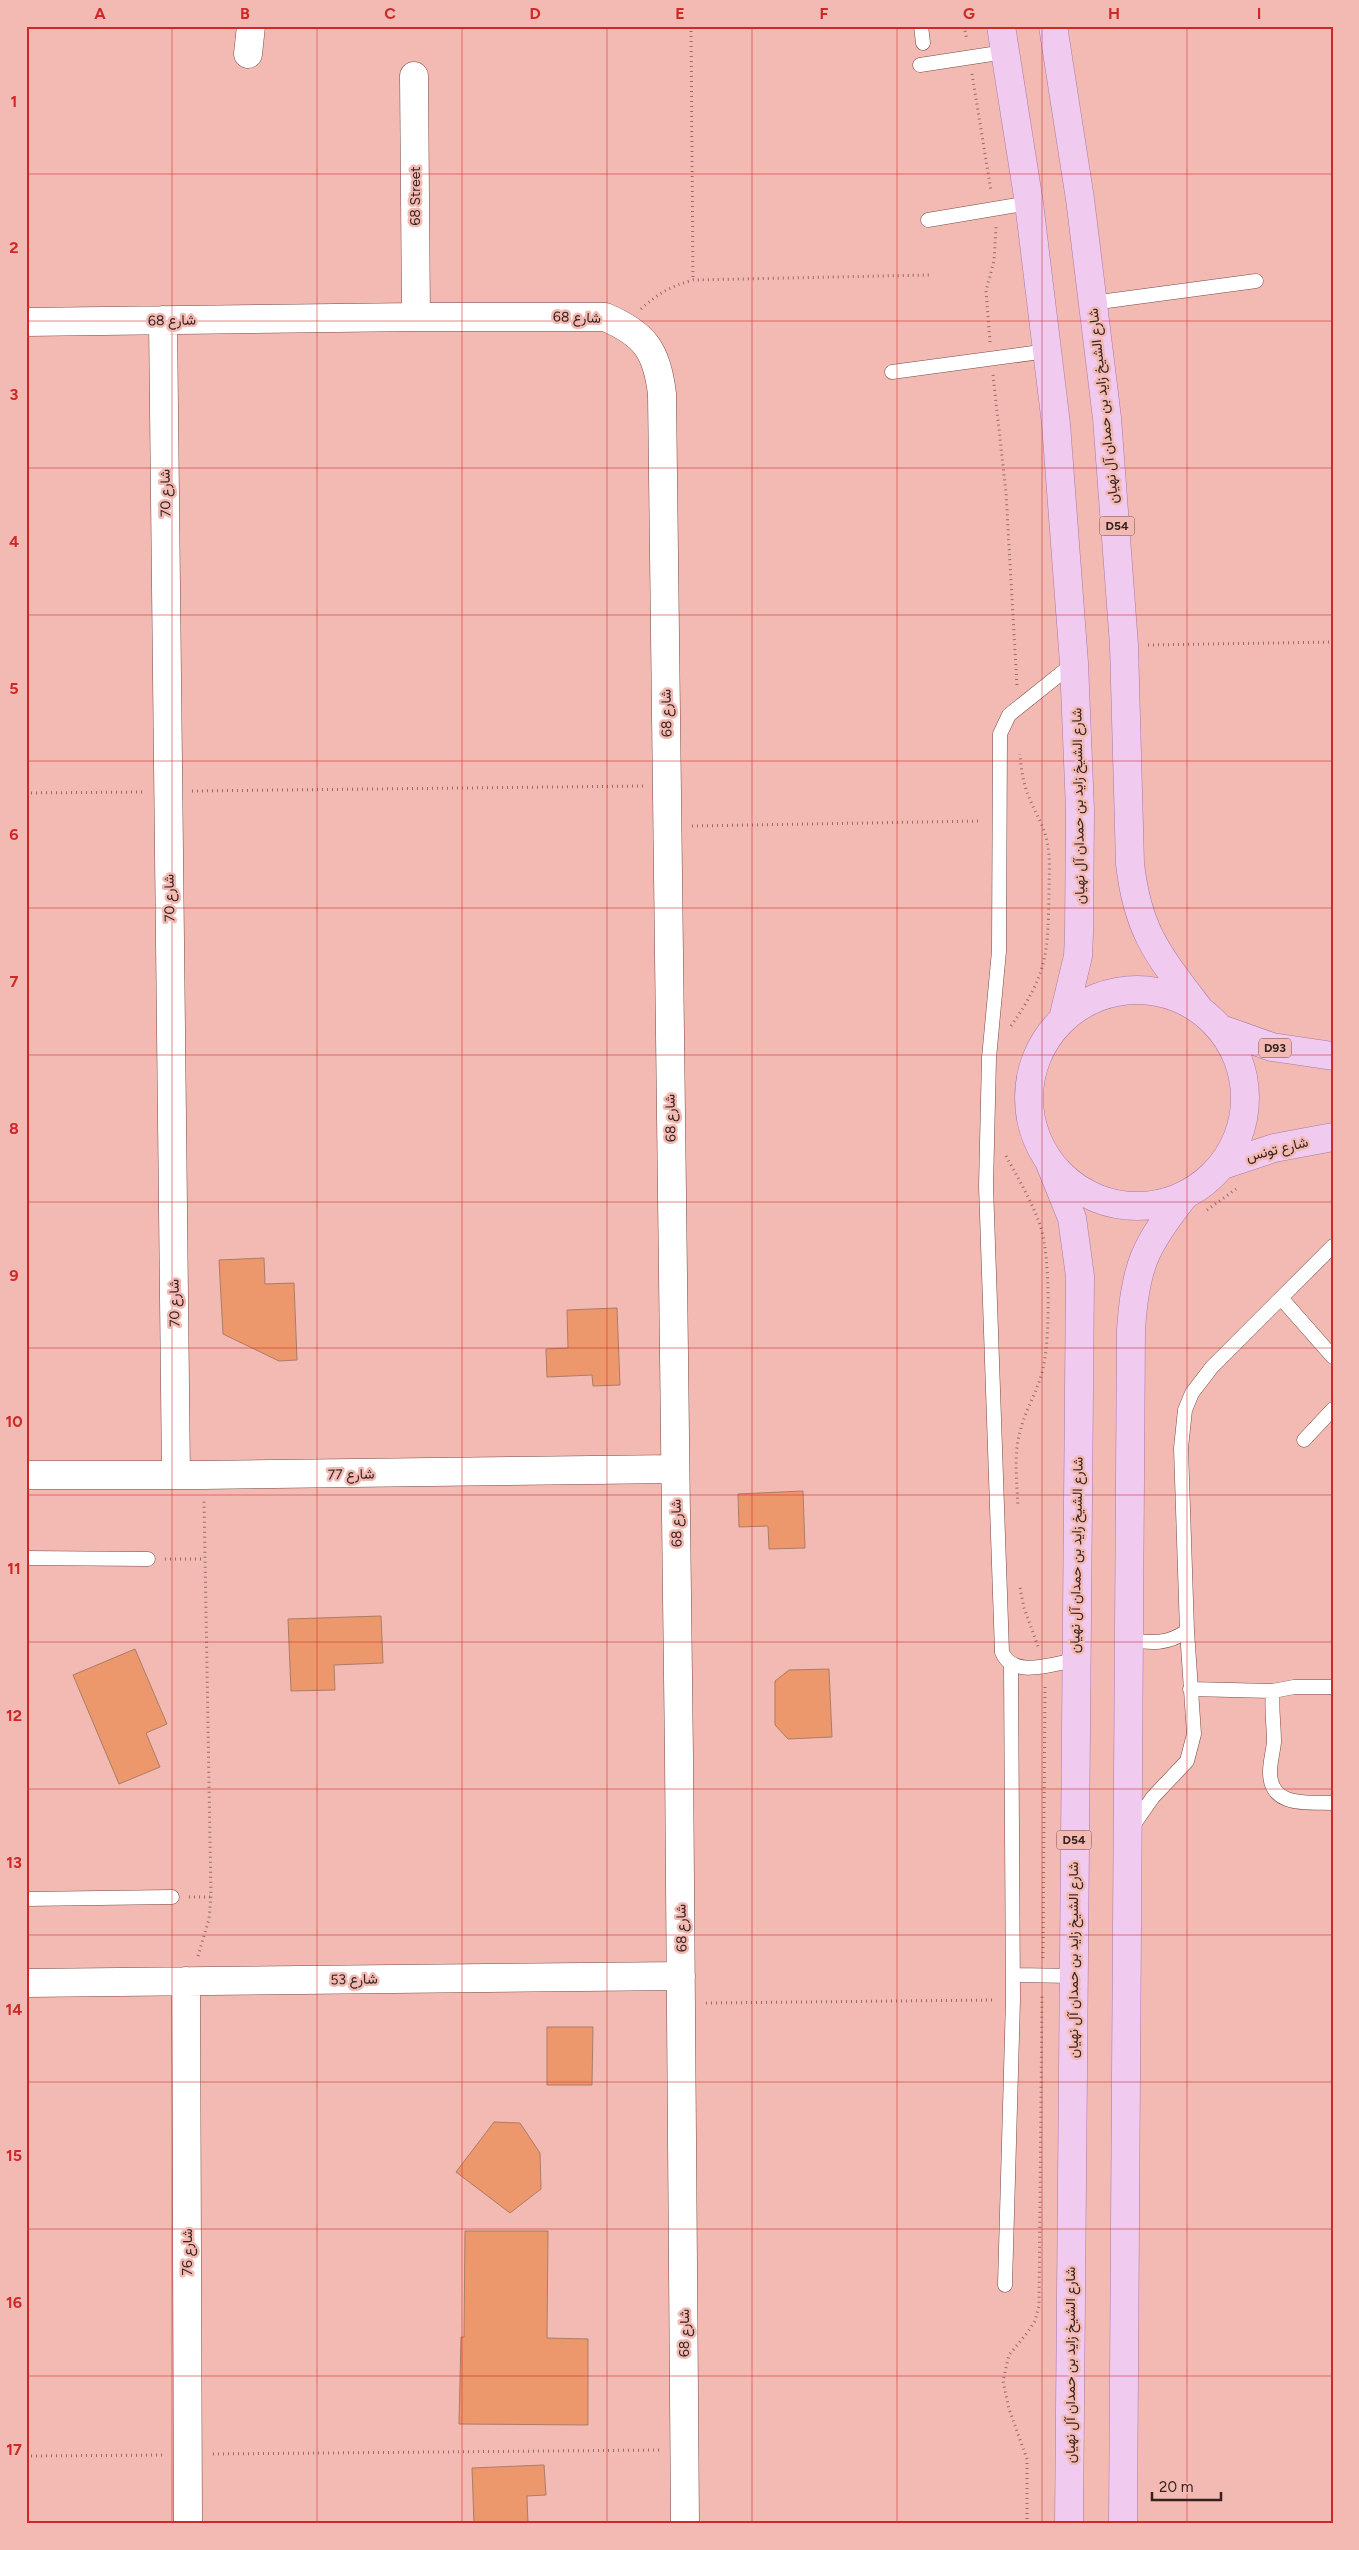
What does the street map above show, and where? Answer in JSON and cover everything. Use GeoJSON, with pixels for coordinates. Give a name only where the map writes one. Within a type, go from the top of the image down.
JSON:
{"type":"FeatureCollection","features":[{"type":"Feature","properties":{"kind":"main road","name":"شارع الشيخ زايد بن حمدان آل نهيان"},"geometry":{"type":"LineString","coordinates":[[1053,26],[1080,199],[1107,418],[1124,645],[1130,864],[1134,894],[1142,923],[1155,951],[1200,1010]]}},
{"type":"Feature","properties":{"kind":"main road","name":"شارع الشيخ زايد بن حمدان آل نهيان"},"geometry":{"type":"LineString","coordinates":[[1003,39],[1029,203],[1048,351],[1056,424],[1074,663],[1080,810],[1079,933],[1078,956],[1063,1019]]}},
{"type":"Feature","properties":{"kind":"main road"},"geometry":{"type":"LineString","coordinates":[[1123,2522],[1131,1330],[1134,1292],[1138,1271],[1145,1253],[1168,1216],[1193,1205],[1206,1182],[1223,1165],[1238,1139],[1245,1111],[1245,1082],[1236,1053],[1221,1029],[1200,1010],[1167,994],[1130,990],[1094,999],[1063,1019],[1044,1044],[1032,1072],[1028,1103],[1034,1134],[1049,1161],[1076,1188],[1111,1203],[1148,1206],[1193,1205]]}},
{"type":"Feature","properties":{"kind":"main road","name":"D93"},"geometry":{"type":"LineString","coordinates":[[1221,1029],[1272,1047],[1333,1056]]}},
{"type":"Feature","properties":{"kind":"main road","name":"شارع تونس"},"geometry":{"type":"LineString","coordinates":[[1223,1165],[1274,1148],[1333,1138]]}},
{"type":"Feature","properties":{"kind":"main road","name":"شارع الشيخ زايد بن حمدان آل نهيان"},"geometry":{"type":"LineString","coordinates":[[1049,1161],[1072,1218],[1079,1256],[1069,2524]]}},
{"type":"Feature","properties":{"kind":"street"},"geometry":{"type":"LineString","coordinates":[[248,54],[251,26]]}},
{"type":"Feature","properties":{"kind":"street","name":"68 Street"},"geometry":{"type":"LineString","coordinates":[[414,76],[416,317]]}},
{"type":"Feature","properties":{"kind":"street","name":"شارع 68"},"geometry":{"type":"LineString","coordinates":[[26,322],[579,315],[605,317],[629,327],[648,345],[659,368],[662,394],[675,1469],[685,2524]]}},
{"type":"Feature","properties":{"kind":"street","name":"شارع 70"},"geometry":{"type":"LineString","coordinates":[[163,320],[176,1475]]}},
{"type":"Feature","properties":{"kind":"street","name":"شارع 77"},"geometry":{"type":"LineString","coordinates":[[26,1475],[204,1475],[675,1469]]}},
{"type":"Feature","properties":{"kind":"street","name":"شارع 53"},"geometry":{"type":"LineString","coordinates":[[26,1983],[186,1981],[681,1990]]}},
{"type":"Feature","properties":{"kind":"street","name":"شارع 76"},"geometry":{"type":"LineString","coordinates":[[186,1981],[188,2524]]}},
{"type":"Feature","properties":{"kind":"lane"},"geometry":{"type":"LineString","coordinates":[[921,26],[923,43]]}},
{"type":"Feature","properties":{"kind":"lane"},"geometry":{"type":"LineString","coordinates":[[920,65],[1003,39]]}},
{"type":"Feature","properties":{"kind":"lane"},"geometry":{"type":"LineString","coordinates":[[928,220],[1029,203]]}},
{"type":"Feature","properties":{"kind":"lane"},"geometry":{"type":"LineString","coordinates":[[1092,303],[1256,281]]}},
{"type":"Feature","properties":{"kind":"lane"},"geometry":{"type":"LineString","coordinates":[[892,372],[1048,351]]}},
{"type":"Feature","properties":{"kind":"lane"},"geometry":{"type":"LineString","coordinates":[[1074,663],[1009,715],[1000,734],[999,950],[989,1058],[986,1186],[1001,1644],[1005,1659],[1011,1665],[1018,1668],[1075,1660]]}},
{"type":"Feature","properties":{"kind":"lane"},"geometry":{"type":"LineString","coordinates":[[1128,1833],[1153,1797],[1187,1761],[1194,1734],[1187,1631],[1181,1448],[1185,1410],[1192,1393],[1212,1367],[1333,1246]]}},
{"type":"Feature","properties":{"kind":"lane"},"geometry":{"type":"LineString","coordinates":[[1281,1298],[1333,1357]]}},
{"type":"Feature","properties":{"kind":"lane"},"geometry":{"type":"LineString","coordinates":[[1304,1440],[1333,1409]]}},
{"type":"Feature","properties":{"kind":"lane"},"geometry":{"type":"LineString","coordinates":[[26,1558],[148,1559]]}},
{"type":"Feature","properties":{"kind":"lane"},"geometry":{"type":"LineString","coordinates":[[1129,1639],[1147,1643],[1162,1642],[1176,1638],[1187,1631]]}},
{"type":"Feature","properties":{"kind":"lane"},"geometry":{"type":"LineString","coordinates":[[1005,2284],[1013,2000],[1011,1665]]}},
{"type":"Feature","properties":{"kind":"lane"},"geometry":{"type":"LineString","coordinates":[[1190,1689],[1273,1691],[1294,1687],[1333,1687]]}},
{"type":"Feature","properties":{"kind":"lane"},"geometry":{"type":"LineString","coordinates":[[1273,1691],[1274,1742],[1270,1772],[1271,1784],[1277,1794],[1287,1801],[1333,1802]]}},
{"type":"Feature","properties":{"kind":"lane"},"geometry":{"type":"LineString","coordinates":[[26,1899],[172,1897]]}},
{"type":"Feature","properties":{"kind":"lane"},"geometry":{"type":"LineString","coordinates":[[1013,1975],[1073,1976]]}},
{"type":"Feature","properties":{"kind":"path"},"geometry":{"type":"LineString","coordinates":[[691,26],[692,280]]}},
{"type":"Feature","properties":{"kind":"path"},"geometry":{"type":"LineString","coordinates":[[629,327],[640,310],[655,296],[673,286],[692,280],[929,275]]}},
{"type":"Feature","properties":{"kind":"path"},"geometry":{"type":"LineString","coordinates":[[1124,645],[1333,642]]}},
{"type":"Feature","properties":{"kind":"path"},"geometry":{"type":"LineString","coordinates":[[989,1058],[1035,990],[1048,948],[1049,851],[1042,825],[1030,801],[1023,777],[1018,709]]}},
{"type":"Feature","properties":{"kind":"path"},"geometry":{"type":"LineString","coordinates":[[26,793],[666,786]]}},
{"type":"Feature","properties":{"kind":"path"},"geometry":{"type":"LineString","coordinates":[[667,826],[999,821]]}},
{"type":"Feature","properties":{"kind":"path"},"geometry":{"type":"LineString","coordinates":[[988,1120],[1034,1210],[1045,1249],[1046,1346],[1039,1383],[1020,1428],[1017,1444],[1018,1515]]}},
{"type":"Feature","properties":{"kind":"path"},"geometry":{"type":"LineString","coordinates":[[1193,1205],[1238,1187]]}},
{"type":"Feature","properties":{"kind":"path"},"geometry":{"type":"LineString","coordinates":[[186,1981],[204,1940],[211,1897],[204,1475]]}},
{"type":"Feature","properties":{"kind":"path"},"geometry":{"type":"LineString","coordinates":[[148,1559],[204,1559]]}},
{"type":"Feature","properties":{"kind":"path"},"geometry":{"type":"LineString","coordinates":[[1020,1581],[1024,1608],[1045,1665],[1039,2306],[1035,2321],[1009,2355],[1003,2381],[1009,2408],[1027,2459],[1028,2524]]}},
{"type":"Feature","properties":{"kind":"path"},"geometry":{"type":"LineString","coordinates":[[681,1990],[1013,2000]]}},
{"type":"Feature","properties":{"kind":"path"},"geometry":{"type":"LineString","coordinates":[[26,2456],[685,2450]]}},
{"type":"Feature","properties":{"kind":"building"},"geometry":{"type":"Polygon","coordinates":[[[264,1258],[265,1284],[294,1283],[297,1360],[279,1361],[223,1334],[219,1260],[264,1258]]]}},
{"type":"Feature","properties":{"kind":"building"},"geometry":{"type":"Polygon","coordinates":[[[617,1308],[620,1385],[593,1386],[592,1375],[547,1377],[546,1349],[568,1348],[567,1310],[617,1308]]]}},
{"type":"Feature","properties":{"kind":"building"},"geometry":{"type":"Polygon","coordinates":[[[803,1491],[805,1548],[769,1549],[768,1526],[739,1527],[738,1494],[803,1491]]]}},
{"type":"Feature","properties":{"kind":"building"},"geometry":{"type":"Polygon","coordinates":[[[381,1616],[383,1663],[334,1665],[335,1690],[291,1691],[288,1619],[381,1616]]]}},
{"type":"Feature","properties":{"kind":"building"},"geometry":{"type":"Polygon","coordinates":[[[135,1649],[167,1724],[146,1733],[160,1767],[119,1784],[73,1675],[135,1649]]]}},
{"type":"Feature","properties":{"kind":"building"},"geometry":{"type":"Polygon","coordinates":[[[829,1669],[832,1737],[788,1739],[775,1725],[775,1681],[789,1670],[829,1669]]]}},
{"type":"Feature","properties":{"kind":"building"},"geometry":{"type":"Polygon","coordinates":[[[547,2027],[593,2027],[592,2085],[547,2085],[547,2027]]]}},
{"type":"Feature","properties":{"kind":"building"},"geometry":{"type":"Polygon","coordinates":[[[494,2122],[520,2123],[540,2153],[541,2189],[510,2213],[456,2172],[494,2122]]]}},
{"type":"Feature","properties":{"kind":"building"},"geometry":{"type":"Polygon","coordinates":[[[465,2231],[548,2231],[547,2338],[588,2339],[588,2425],[459,2424],[461,2337],[464,2337],[465,2231]]]}},
{"type":"Feature","properties":{"kind":"building"},"geometry":{"type":"Polygon","coordinates":[[[544,2465],[546,2495],[527,2496],[528,2524],[474,2524],[472,2468],[544,2465]]]}}]}
